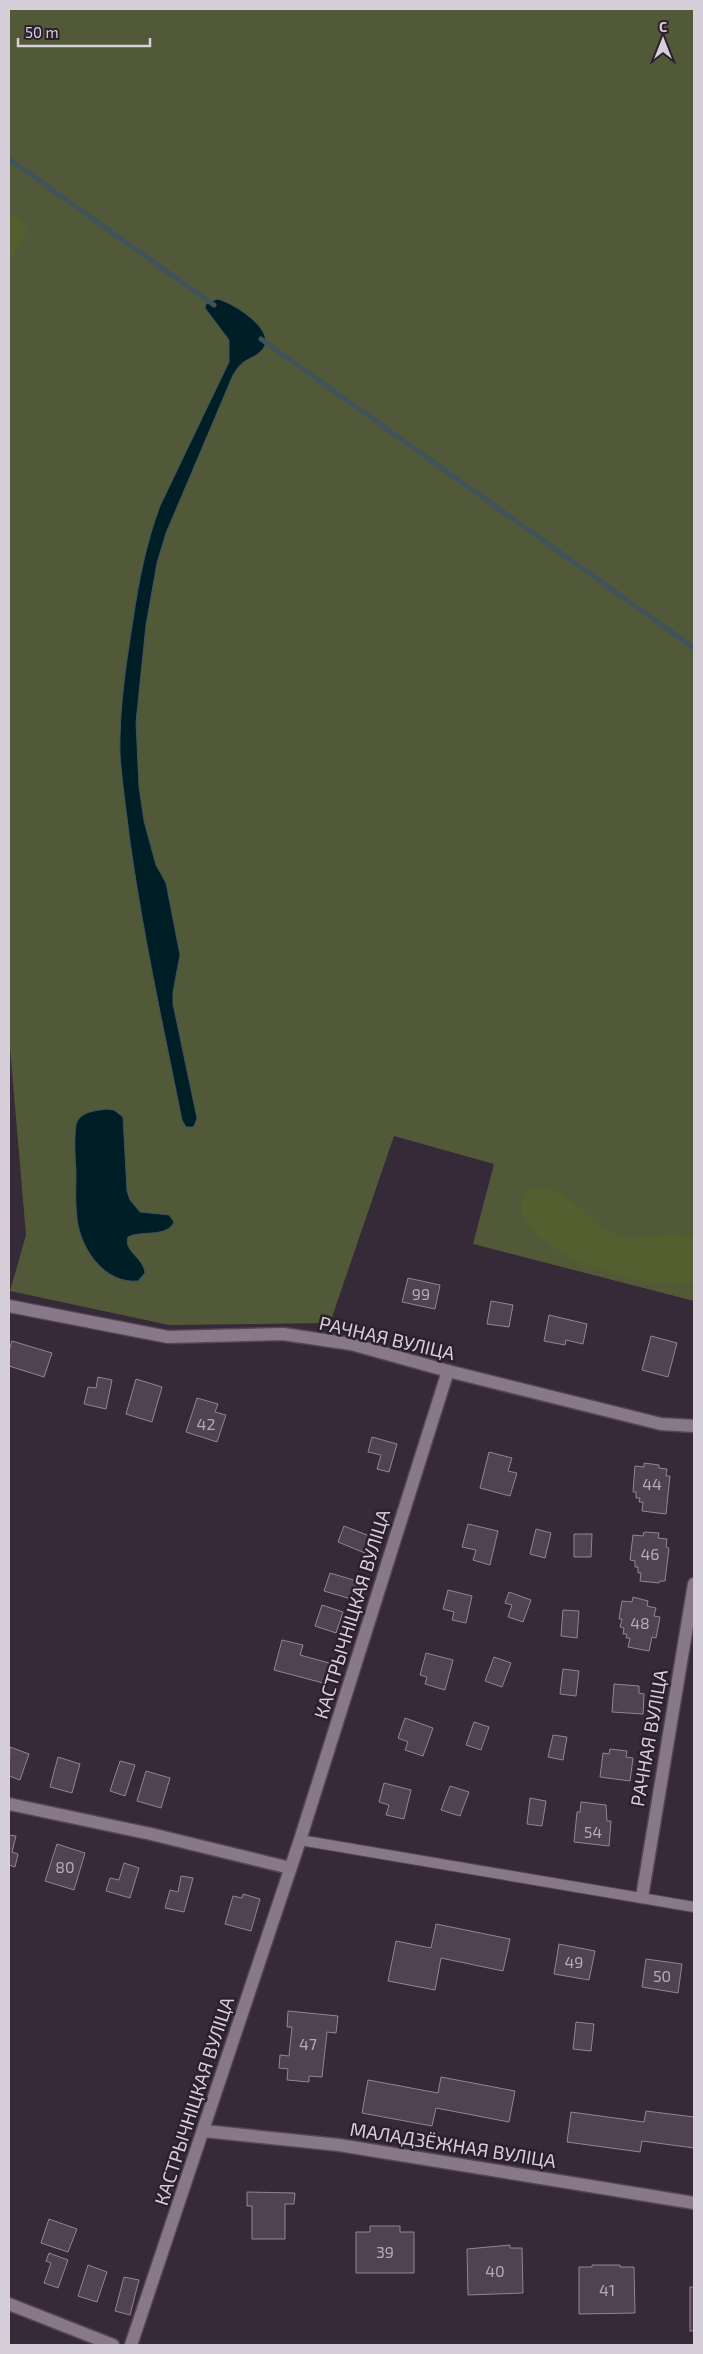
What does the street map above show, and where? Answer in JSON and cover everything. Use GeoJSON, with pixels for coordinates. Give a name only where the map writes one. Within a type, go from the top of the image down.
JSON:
{"type":"FeatureCollection","features":[{"type":"Feature","properties":{"kind":"street","name":"РАЧНАЯ ВУЛІЦА"},"geometry":{"type":"LineString","coordinates":[[9,1306],[168,1337],[283,1334],[342,1342],[448,1371],[660,1424],[694,1426]]}},
{"type":"Feature","properties":{"kind":"street","name":"КАСТРЫЧНІЦКАЯ ВУЛІЦА"},"geometry":{"type":"LineString","coordinates":[[131,2345],[300,1840],[448,1371]]}},
{"type":"Feature","properties":{"kind":"street","name":"РАЧНАЯ ВУЛІЦА"},"geometry":{"type":"LineString","coordinates":[[642,1897],[694,1584]]}},
{"type":"Feature","properties":{"kind":"street"},"geometry":{"type":"LineString","coordinates":[[9,1804],[151,1834],[290,1868]]}},
{"type":"Feature","properties":{"kind":"street","name":"МАЛАДЗЁЖНАЯ ВУЛІЦА"},"geometry":{"type":"LineString","coordinates":[[204,2131],[339,2145],[694,2203]]}},
{"type":"Feature","properties":{"kind":"street"},"geometry":{"type":"LineString","coordinates":[[9,2304],[113,2345]]}},
{"type":"Feature","properties":{"kind":"lane"},"geometry":{"type":"LineString","coordinates":[[300,1840],[694,1907]]}},
{"type":"Feature","properties":{"kind":"green space"},"geometry":{"type":"Polygon","coordinates":[[[9,9],[694,9],[694,1301],[473,1244],[494,1164],[394,1136],[330,1323],[169,1325],[10,1291],[26,1235],[9,1037],[9,9]]]}},
{"type":"Feature","properties":{"kind":"green space"},"geometry":{"type":"Polygon","coordinates":[[[9,218],[20,218],[27,229],[25,237],[9,261],[9,218]]]}},
{"type":"Feature","properties":{"kind":"green space"},"geometry":{"type":"Polygon","coordinates":[[[539,1187],[560,1193],[592,1220],[620,1236],[642,1237],[684,1234],[694,1237],[694,1282],[675,1285],[647,1282],[616,1275],[584,1263],[555,1249],[533,1231],[522,1212],[525,1192],[539,1187]]]}},
{"type":"Feature","properties":{"kind":"water"},"geometry":{"type":"Polygon","coordinates":[[[217,299],[224,301],[252,318],[264,334],[266,342],[262,350],[244,362],[233,375],[166,533],[157,563],[146,625],[136,722],[139,787],[144,821],[156,865],[166,883],[180,955],[173,992],[173,1004],[197,1118],[193,1127],[186,1127],[182,1120],[140,906],[123,785],[120,738],[130,637],[140,576],[151,534],[160,506],[229,362],[229,340],[205,308],[206,304],[217,299]]]}},
{"type":"Feature","properties":{"kind":"water"},"geometry":{"type":"Polygon","coordinates":[[[107,1109],[114,1110],[123,1117],[127,1191],[130,1200],[140,1212],[169,1215],[174,1222],[171,1227],[160,1232],[128,1237],[128,1246],[144,1268],[145,1273],[138,1281],[115,1277],[96,1262],[83,1241],[77,1218],[76,1124],[81,1116],[85,1114],[107,1109]]]}},
{"type":"Feature","properties":{"kind":"building"},"geometry":{"type":"Polygon","coordinates":[[[408,1278],[440,1285],[435,1309],[402,1302],[408,1278]]]}},
{"type":"Feature","properties":{"kind":"building"},"geometry":{"type":"Polygon","coordinates":[[[491,1301],[513,1305],[509,1327],[487,1324],[491,1301]]]}},
{"type":"Feature","properties":{"kind":"building"},"geometry":{"type":"Polygon","coordinates":[[[549,1315],[587,1324],[583,1344],[566,1340],[565,1345],[544,1341],[549,1315]]]}},
{"type":"Feature","properties":{"kind":"building"},"geometry":{"type":"Polygon","coordinates":[[[651,1336],[677,1343],[668,1377],[642,1370],[651,1336]]]}},
{"type":"Feature","properties":{"kind":"building"},"geometry":{"type":"Polygon","coordinates":[[[12,1341],[52,1353],[44,1377],[9,1366],[9,1351],[12,1341]]]}},
{"type":"Feature","properties":{"kind":"building"},"geometry":{"type":"Polygon","coordinates":[[[98,1377],[112,1380],[106,1409],[84,1404],[88,1387],[96,1388],[98,1377]]]}},
{"type":"Feature","properties":{"kind":"building"},"geometry":{"type":"Polygon","coordinates":[[[136,1379],[162,1387],[152,1422],[126,1414],[136,1379]]]}},
{"type":"Feature","properties":{"kind":"building"},"geometry":{"type":"Polygon","coordinates":[[[197,1398],[218,1404],[215,1412],[226,1415],[217,1442],[186,1432],[197,1398]]]}},
{"type":"Feature","properties":{"kind":"building"},"geometry":{"type":"Polygon","coordinates":[[[372,1437],[397,1444],[389,1472],[377,1469],[381,1455],[368,1452],[372,1437]]]}},
{"type":"Feature","properties":{"kind":"building"},"geometry":{"type":"Polygon","coordinates":[[[489,1452],[512,1458],[508,1471],[517,1473],[510,1496],[480,1488],[489,1452]]]}},
{"type":"Feature","properties":{"kind":"building"},"geometry":{"type":"Polygon","coordinates":[[[644,1463],[659,1465],[659,1468],[667,1469],[666,1476],[670,1476],[666,1514],[642,1511],[643,1502],[639,1502],[640,1498],[636,1498],[636,1492],[633,1492],[635,1466],[644,1467],[644,1463]]]}},
{"type":"Feature","properties":{"kind":"building"},"geometry":{"type":"Polygon","coordinates":[[[468,1524],[498,1531],[490,1565],[473,1560],[476,1550],[462,1547],[468,1524]]]}},
{"type":"Feature","properties":{"kind":"building"},"geometry":{"type":"Polygon","coordinates":[[[344,1526],[372,1537],[365,1553],[338,1542],[344,1526]]]}},
{"type":"Feature","properties":{"kind":"building"},"geometry":{"type":"Polygon","coordinates":[[[536,1529],[551,1533],[545,1558],[530,1554],[536,1529]]]}},
{"type":"Feature","properties":{"kind":"building"},"geometry":{"type":"Polygon","coordinates":[[[644,1532],[659,1533],[658,1538],[667,1539],[666,1547],[669,1548],[665,1581],[660,1581],[659,1583],[640,1581],[641,1573],[638,1573],[638,1567],[635,1567],[635,1561],[630,1560],[633,1535],[643,1536],[644,1532]]]}},
{"type":"Feature","properties":{"kind":"building"},"geometry":{"type":"Polygon","coordinates":[[[574,1534],[592,1534],[591,1557],[574,1557],[574,1534]]]}},
{"type":"Feature","properties":{"kind":"building"},"geometry":{"type":"Polygon","coordinates":[[[330,1573],[357,1581],[351,1599],[324,1591],[330,1573]]]}},
{"type":"Feature","properties":{"kind":"building"},"geometry":{"type":"Polygon","coordinates":[[[448,1590],[472,1596],[466,1623],[452,1620],[454,1612],[443,1609],[448,1590]]]}},
{"type":"Feature","properties":{"kind":"building"},"geometry":{"type":"Polygon","coordinates":[[[509,1592],[531,1600],[523,1622],[508,1617],[512,1605],[505,1603],[509,1592]]]}},
{"type":"Feature","properties":{"kind":"building"},"geometry":{"type":"Polygon","coordinates":[[[633,1597],[648,1601],[647,1606],[656,1608],[654,1616],[660,1617],[656,1638],[652,1637],[649,1651],[628,1647],[630,1638],[626,1638],[627,1634],[623,1634],[624,1628],[620,1627],[622,1619],[619,1619],[622,1601],[632,1602],[633,1597]]]}},
{"type":"Feature","properties":{"kind":"building"},"geometry":{"type":"Polygon","coordinates":[[[322,1605],[343,1612],[336,1633],[315,1626],[322,1605]]]}},
{"type":"Feature","properties":{"kind":"building"},"geometry":{"type":"Polygon","coordinates":[[[563,1610],[579,1611],[577,1638],[561,1636],[563,1610]]]}},
{"type":"Feature","properties":{"kind":"building"},"geometry":{"type":"Polygon","coordinates":[[[282,1640],[303,1645],[300,1655],[329,1663],[323,1683],[274,1670],[282,1640]]]}},
{"type":"Feature","properties":{"kind":"building"},"geometry":{"type":"Polygon","coordinates":[[[426,1653],[453,1660],[445,1690],[425,1684],[427,1677],[420,1675],[426,1653]]]}},
{"type":"Feature","properties":{"kind":"building"},"geometry":{"type":"Polygon","coordinates":[[[494,1657],[511,1663],[502,1687],[485,1681],[494,1657]]]}},
{"type":"Feature","properties":{"kind":"building"},"geometry":{"type":"Polygon","coordinates":[[[563,1669],[579,1671],[576,1696],[560,1694],[563,1669]]]}},
{"type":"Feature","properties":{"kind":"building"},"geometry":{"type":"Polygon","coordinates":[[[614,1684],[639,1686],[639,1693],[644,1694],[643,1714],[612,1712],[614,1684]]]}},
{"type":"Feature","properties":{"kind":"building"},"geometry":{"type":"Polygon","coordinates":[[[405,1718],[433,1728],[423,1756],[405,1750],[408,1742],[398,1738],[405,1718]]]}},
{"type":"Feature","properties":{"kind":"building"},"geometry":{"type":"Polygon","coordinates":[[[474,1722],[489,1727],[481,1750],[466,1745],[474,1722]]]}},
{"type":"Feature","properties":{"kind":"building"},"geometry":{"type":"Polygon","coordinates":[[[553,1735],[567,1737],[563,1760],[548,1757],[553,1735]]]}},
{"type":"Feature","properties":{"kind":"building"},"geometry":{"type":"Polygon","coordinates":[[[10,1747],[29,1754],[20,1780],[9,1776],[10,1747]]]}},
{"type":"Feature","properties":{"kind":"building"},"geometry":{"type":"Polygon","coordinates":[[[610,1749],[627,1751],[626,1757],[633,1758],[630,1781],[600,1777],[603,1753],[609,1754],[610,1749]]]}},
{"type":"Feature","properties":{"kind":"building"},"geometry":{"type":"Polygon","coordinates":[[[58,1757],[80,1764],[72,1793],[50,1787],[58,1757]]]}},
{"type":"Feature","properties":{"kind":"building"},"geometry":{"type":"Polygon","coordinates":[[[120,1761],[135,1765],[125,1796],[110,1791],[120,1761]]]}},
{"type":"Feature","properties":{"kind":"building"},"geometry":{"type":"Polygon","coordinates":[[[146,1771],[170,1778],[161,1808],[137,1801],[146,1771]]]}},
{"type":"Feature","properties":{"kind":"building"},"geometry":{"type":"Polygon","coordinates":[[[384,1783],[411,1790],[404,1819],[386,1815],[389,1805],[379,1802],[384,1783]]]}},
{"type":"Feature","properties":{"kind":"building"},"geometry":{"type":"Polygon","coordinates":[[[450,1786],[469,1792],[460,1816],[441,1810],[450,1786]]]}},
{"type":"Feature","properties":{"kind":"building"},"geometry":{"type":"Polygon","coordinates":[[[530,1798],[546,1801],[542,1826],[527,1824],[530,1798]]]}},
{"type":"Feature","properties":{"kind":"building"},"geometry":{"type":"Polygon","coordinates":[[[581,1802],[606,1805],[607,1821],[611,1821],[609,1846],[574,1842],[577,1812],[580,1812],[581,1802]]]}},
{"type":"Feature","properties":{"kind":"building"},"geometry":{"type":"Polygon","coordinates":[[[9,1835],[16,1836],[12,1852],[18,1854],[15,1867],[9,1865],[9,1835]]]}},
{"type":"Feature","properties":{"kind":"building"},"geometry":{"type":"Polygon","coordinates":[[[57,1844],[85,1853],[74,1890],[45,1881],[57,1844]]]}},
{"type":"Feature","properties":{"kind":"building"},"geometry":{"type":"Polygon","coordinates":[[[124,1863],[139,1868],[130,1898],[106,1891],[110,1878],[119,1880],[124,1863]]]}},
{"type":"Feature","properties":{"kind":"building"},"geometry":{"type":"Polygon","coordinates":[[[181,1876],[193,1878],[184,1912],[165,1908],[170,1890],[178,1892],[181,1876]]]}},
{"type":"Feature","properties":{"kind":"building"},"geometry":{"type":"Polygon","coordinates":[[[243,1894],[260,1899],[251,1931],[225,1924],[233,1896],[242,1898],[243,1894]]]}},
{"type":"Feature","properties":{"kind":"building"},"geometry":{"type":"Polygon","coordinates":[[[436,1924],[510,1939],[503,1971],[441,1958],[435,1990],[388,1981],[396,1941],[431,1948],[436,1924]]]}},
{"type":"Feature","properties":{"kind":"building"},"geometry":{"type":"Polygon","coordinates":[[[559,1944],[595,1951],[589,1980],[554,1974],[559,1944]]]}},
{"type":"Feature","properties":{"kind":"building"},"geometry":{"type":"Polygon","coordinates":[[[646,1959],[682,1964],[678,1993],[642,1987],[646,1959]]]}},
{"type":"Feature","properties":{"kind":"building"},"geometry":{"type":"Polygon","coordinates":[[[288,2011],[338,2016],[336,2033],[327,2032],[322,2077],[309,2076],[309,2082],[287,2080],[288,2069],[279,2068],[280,2055],[289,2056],[292,2027],[287,2027],[288,2011]]]}},
{"type":"Feature","properties":{"kind":"building"},"geometry":{"type":"Polygon","coordinates":[[[576,2022],[594,2024],[591,2051],[573,2049],[576,2022]]]}},
{"type":"Feature","properties":{"kind":"building"},"geometry":{"type":"Polygon","coordinates":[[[441,2077],[515,2091],[509,2122],[436,2108],[432,2126],[362,2113],[368,2080],[438,2093],[441,2077]]]}},
{"type":"Feature","properties":{"kind":"building"},"geometry":{"type":"Polygon","coordinates":[[[646,2111],[694,2117],[694,2148],[642,2141],[640,2152],[567,2142],[571,2112],[644,2122],[646,2111]]]}},
{"type":"Feature","properties":{"kind":"building"},"geometry":{"type":"Polygon","coordinates":[[[247,2192],[295,2193],[294,2204],[285,2204],[285,2239],[252,2239],[252,2206],[247,2206],[247,2192]]]}},
{"type":"Feature","properties":{"kind":"building"},"geometry":{"type":"Polygon","coordinates":[[[49,2219],[77,2229],[68,2252],[41,2243],[49,2219]]]}},
{"type":"Feature","properties":{"kind":"building"},"geometry":{"type":"Polygon","coordinates":[[[370,2226],[400,2226],[400,2232],[414,2232],[414,2273],[356,2273],[356,2232],[370,2232],[370,2226]]]}},
{"type":"Feature","properties":{"kind":"building"},"geometry":{"type":"Polygon","coordinates":[[[510,2245],[510,2248],[522,2248],[523,2293],[468,2295],[467,2249],[510,2245]]]}},
{"type":"Feature","properties":{"kind":"building"},"geometry":{"type":"Polygon","coordinates":[[[49,2253],[68,2260],[58,2288],[44,2283],[51,2263],[46,2261],[49,2253]]]}},
{"type":"Feature","properties":{"kind":"building"},"geometry":{"type":"Polygon","coordinates":[[[88,2265],[107,2272],[97,2302],[78,2296],[88,2265]]]}},
{"type":"Feature","properties":{"kind":"building"},"geometry":{"type":"Polygon","coordinates":[[[592,2265],[634,2267],[635,2313],[579,2314],[579,2267],[592,2267],[592,2265]]]}},
{"type":"Feature","properties":{"kind":"building"},"geometry":{"type":"Polygon","coordinates":[[[124,2277],[139,2280],[130,2315],[115,2311],[124,2277]]]}},
{"type":"Feature","properties":{"kind":"building"},"geometry":{"type":"Polygon","coordinates":[[[690,2287],[694,2287],[694,2331],[690,2331],[690,2287]]]}},
{"type":"Feature","properties":{"kind":"waterway"},"geometry":{"type":"LineString","coordinates":[[9,159],[214,305]]}},
{"type":"Feature","properties":{"kind":"waterway"},"geometry":{"type":"LineString","coordinates":[[261,339],[694,648]]}}]}
